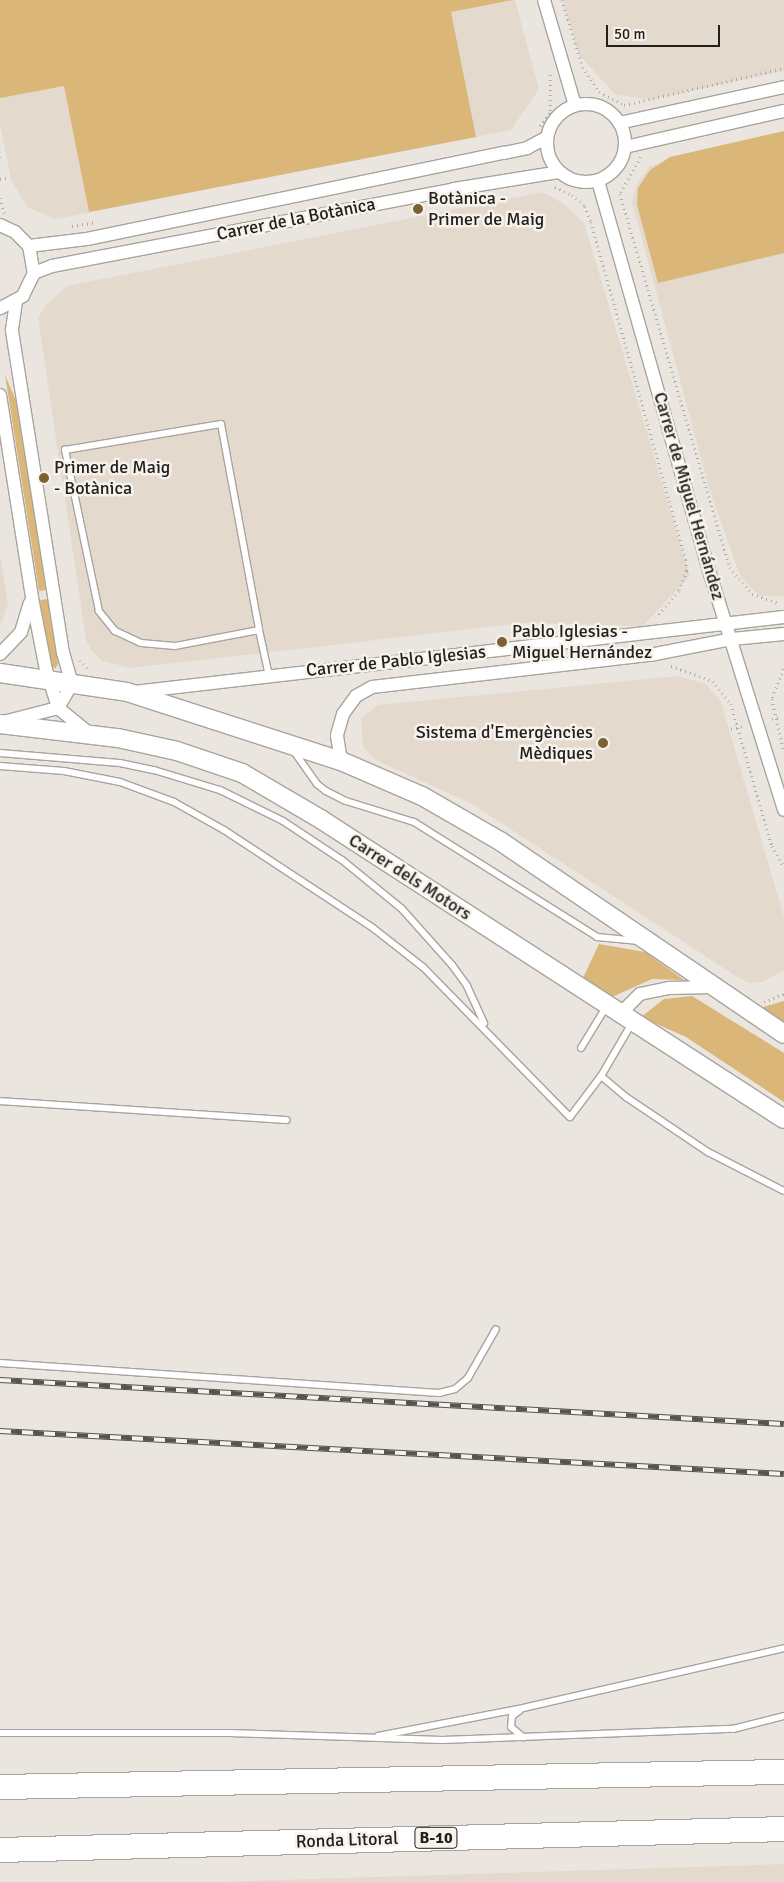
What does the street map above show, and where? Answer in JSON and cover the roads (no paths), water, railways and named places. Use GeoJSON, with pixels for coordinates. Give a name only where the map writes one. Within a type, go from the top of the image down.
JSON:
{"type":"FeatureCollection","features":[{"type":"Feature","properties":{"kind":"highway"},"geometry":{"type":"LineString","coordinates":[[0,1787],[784,1772]]}},
{"type":"Feature","properties":{"kind":"highway","name":"Ronda Litoral"},"geometry":{"type":"LineString","coordinates":[[0,1850],[784,1829]]}},
{"type":"Feature","properties":{"kind":"street"},"geometry":{"type":"LineString","coordinates":[[544,0],[575,105]]}},
{"type":"Feature","properties":{"kind":"street"},"geometry":{"type":"LineString","coordinates":[[620,123],[784,87]]}},
{"type":"Feature","properties":{"kind":"street"},"geometry":{"type":"LineString","coordinates":[[575,105],[602,108],[620,123],[625,147],[619,165],[598,181],[576,182],[559,172],[548,156],[542,135],[559,114],[575,105]]}},
{"type":"Feature","properties":{"kind":"street"},"geometry":{"type":"LineString","coordinates":[[625,147],[784,111]]}},
{"type":"Feature","properties":{"kind":"street","name":"Carrer de la Botànica"},"geometry":{"type":"LineString","coordinates":[[29,246],[87,239],[504,153],[526,148],[542,135]]}},
{"type":"Feature","properties":{"kind":"street","name":"Carrer de la Botànica"},"geometry":{"type":"LineString","coordinates":[[34,273],[52,266],[454,189],[559,172]]}},
{"type":"Feature","properties":{"kind":"street","name":"Carrer de Miguel Hernández"},"geometry":{"type":"LineString","coordinates":[[598,181],[727,623],[784,810]]}},
{"type":"Feature","properties":{"kind":"street"},"geometry":{"type":"LineString","coordinates":[[0,308],[16,302],[28,289],[34,273],[29,246],[15,232],[1,224]]}},
{"type":"Feature","properties":{"kind":"street"},"geometry":{"type":"LineString","coordinates":[[0,723],[58,708],[72,684],[63,654],[12,330],[16,302]]}},
{"type":"Feature","properties":{"kind":"street"},"geometry":{"type":"LineString","coordinates":[[0,395],[32,598],[49,680],[58,708],[89,733]]}},
{"type":"Feature","properties":{"kind":"street"},"geometry":{"type":"LineString","coordinates":[[0,654],[21,632],[32,598]]}},
{"type":"Feature","properties":{"kind":"street","name":"Carrer de Pablo Iglesias"},"geometry":{"type":"LineString","coordinates":[[127,692],[784,617]]}},
{"type":"Feature","properties":{"kind":"street","name":"Carrer de Pablo Iglesias"},"geometry":{"type":"LineString","coordinates":[[341,760],[337,735],[343,714],[356,696],[372,687],[650,655],[732,639],[784,634]]}},
{"type":"Feature","properties":{"kind":"street"},"geometry":{"type":"LineString","coordinates":[[0,673],[127,692],[290,746],[341,760],[455,814],[648,941],[711,987],[784,1034]]}},
{"type":"Feature","properties":{"kind":"street","name":"Carrer dels Motors"},"geometry":{"type":"LineString","coordinates":[[0,723],[89,733],[177,751],[242,773],[322,820],[619,1015],[784,1120]]}},
{"type":"Feature","properties":{"kind":"street"},"geometry":{"type":"LineString","coordinates":[[619,1015],[640,994],[669,988],[711,987]]}},
{"type":"Feature","properties":{"kind":"street"},"geometry":{"type":"LineString","coordinates":[[757,1104],[784,1112]]}},
{"type":"Feature","properties":{"kind":"lane"},"geometry":{"type":"LineString","coordinates":[[259,630],[176,646],[141,642],[115,631],[99,611],[65,450],[221,424],[269,676]]}},
{"type":"Feature","properties":{"kind":"lane","name":"Carrer dels Motors"},"geometry":{"type":"LineString","coordinates":[[290,746],[317,784],[326,791],[346,801],[414,822],[597,937],[648,941]]}},
{"type":"Feature","properties":{"kind":"lane"},"geometry":{"type":"LineString","coordinates":[[0,754],[120,763],[154,770],[220,790],[282,821],[342,860],[402,909],[457,972],[486,1028]]}},
{"type":"Feature","properties":{"kind":"lane"},"geometry":{"type":"LineString","coordinates":[[0,766],[64,771],[120,782],[195,813],[372,928],[423,967],[486,1028],[517,1067],[570,1117],[601,1076],[619,1015]]}},
{"type":"Feature","properties":{"kind":"lane"},"geometry":{"type":"LineString","coordinates":[[581,1048],[619,1015]]}},
{"type":"Feature","properties":{"kind":"lane"},"geometry":{"type":"LineString","coordinates":[[601,1076],[626,1097],[708,1152],[784,1192]]}},
{"type":"Feature","properties":{"kind":"lane"},"geometry":{"type":"LineString","coordinates":[[0,1101],[286,1120]]}},
{"type":"Feature","properties":{"kind":"lane"},"geometry":{"type":"LineString","coordinates":[[0,1363],[439,1393],[455,1389],[468,1378],[496,1329]]}},
{"type":"Feature","properties":{"kind":"lane"},"geometry":{"type":"LineString","coordinates":[[365,1739],[523,1708],[784,1648]]}},
{"type":"Feature","properties":{"kind":"lane"},"geometry":{"type":"LineString","coordinates":[[523,1708],[512,1716],[510,1727],[518,1735],[527,1738]]}},
{"type":"Feature","properties":{"kind":"lane"},"geometry":{"type":"LineString","coordinates":[[0,1733],[230,1733],[365,1739],[527,1738],[733,1729],[784,1716]]}},
{"type":"Feature","properties":{"kind":"railway"},"geometry":{"type":"LineString","coordinates":[[0,1380],[784,1424]]}},
{"type":"Feature","properties":{"kind":"railway"},"geometry":{"type":"LineString","coordinates":[[0,1431],[784,1474]]}},
{"type":"Feature","properties":{"kind":"place","name":"Botànica - Primer de Maig"},"geometry":{"type":"Point","coordinates":[418,209]}},
{"type":"Feature","properties":{"kind":"place","name":"Primer de Maig - Botànica"},"geometry":{"type":"Point","coordinates":[44,478]}},
{"type":"Feature","properties":{"kind":"place","name":"Pablo Iglesias - Miguel Hernández"},"geometry":{"type":"Point","coordinates":[502,642]}},
{"type":"Feature","properties":{"kind":"place","name":"Sistema d'Emergències Mèdiques"},"geometry":{"type":"Point","coordinates":[603,743]}}]}
